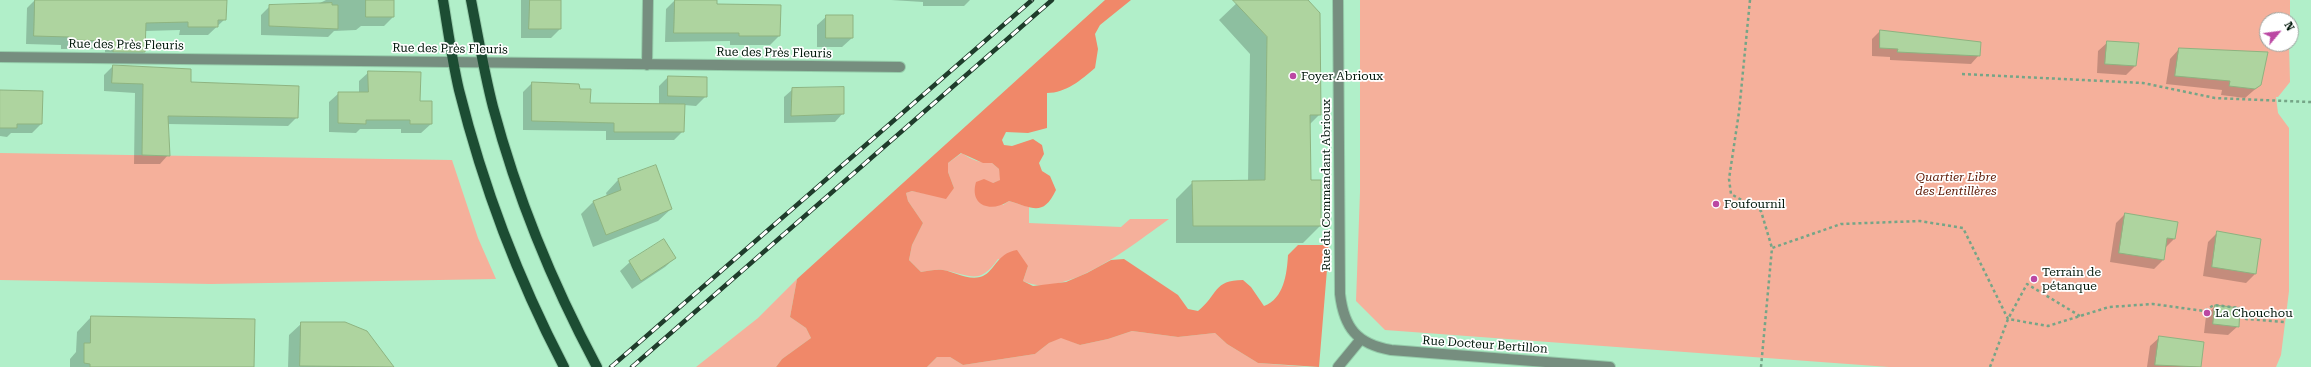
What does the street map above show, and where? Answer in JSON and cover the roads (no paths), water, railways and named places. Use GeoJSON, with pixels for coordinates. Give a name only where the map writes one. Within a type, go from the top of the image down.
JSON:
{"type":"FeatureCollection","features":[{"type":"Feature","properties":{"kind":"main road"},"geometry":{"type":"LineString","coordinates":[[443,0],[466,118],[500,223],[548,336],[564,367]]}},
{"type":"Feature","properties":{"kind":"main road"},"geometry":{"type":"LineString","coordinates":[[471,0],[493,108],[522,199],[577,330],[597,367]]}},
{"type":"Feature","properties":{"kind":"street"},"geometry":{"type":"LineString","coordinates":[[647,65],[648,0]]}},
{"type":"Feature","properties":{"kind":"street","name":"Rue du Commandant Abrioux"},"geometry":{"type":"LineString","coordinates":[[1338,0],[1340,294],[1346,322],[1360,338]]}},
{"type":"Feature","properties":{"kind":"street","name":"Rue des Près Fleuris"},"geometry":{"type":"LineString","coordinates":[[0,57],[900,67]]}},
{"type":"Feature","properties":{"kind":"street"},"geometry":{"type":"LineString","coordinates":[[1338,367],[1360,338]]}},
{"type":"Feature","properties":{"kind":"street","name":"Rue Docteur Bertillon"},"geometry":{"type":"LineString","coordinates":[[1360,338],[1378,348],[1390,350],[1610,367]]}},
{"type":"Feature","properties":{"kind":"railway"},"geometry":{"type":"LineString","coordinates":[[611,367],[1032,0]]}},
{"type":"Feature","properties":{"kind":"railway"},"geometry":{"type":"LineString","coordinates":[[632,367],[1052,0]]}},
{"type":"Feature","properties":{"kind":"place","name":"Foyer Abrioux"},"geometry":{"type":"Point","coordinates":[1293,76]}},
{"type":"Feature","properties":{"kind":"place","name":"Foufournil"},"geometry":{"type":"Point","coordinates":[1716,204]}},
{"type":"Feature","properties":{"kind":"place","name":"Terrain de pétanque"},"geometry":{"type":"Point","coordinates":[2034,279]}},
{"type":"Feature","properties":{"kind":"place","name":"La Chouchou"},"geometry":{"type":"Point","coordinates":[2207,313]}},
{"type":"Feature","properties":{"kind":"park label","name":"Quartier Libre des Lentillères"},"geometry":{"type":"Point","coordinates":[1956,184]}}]}
